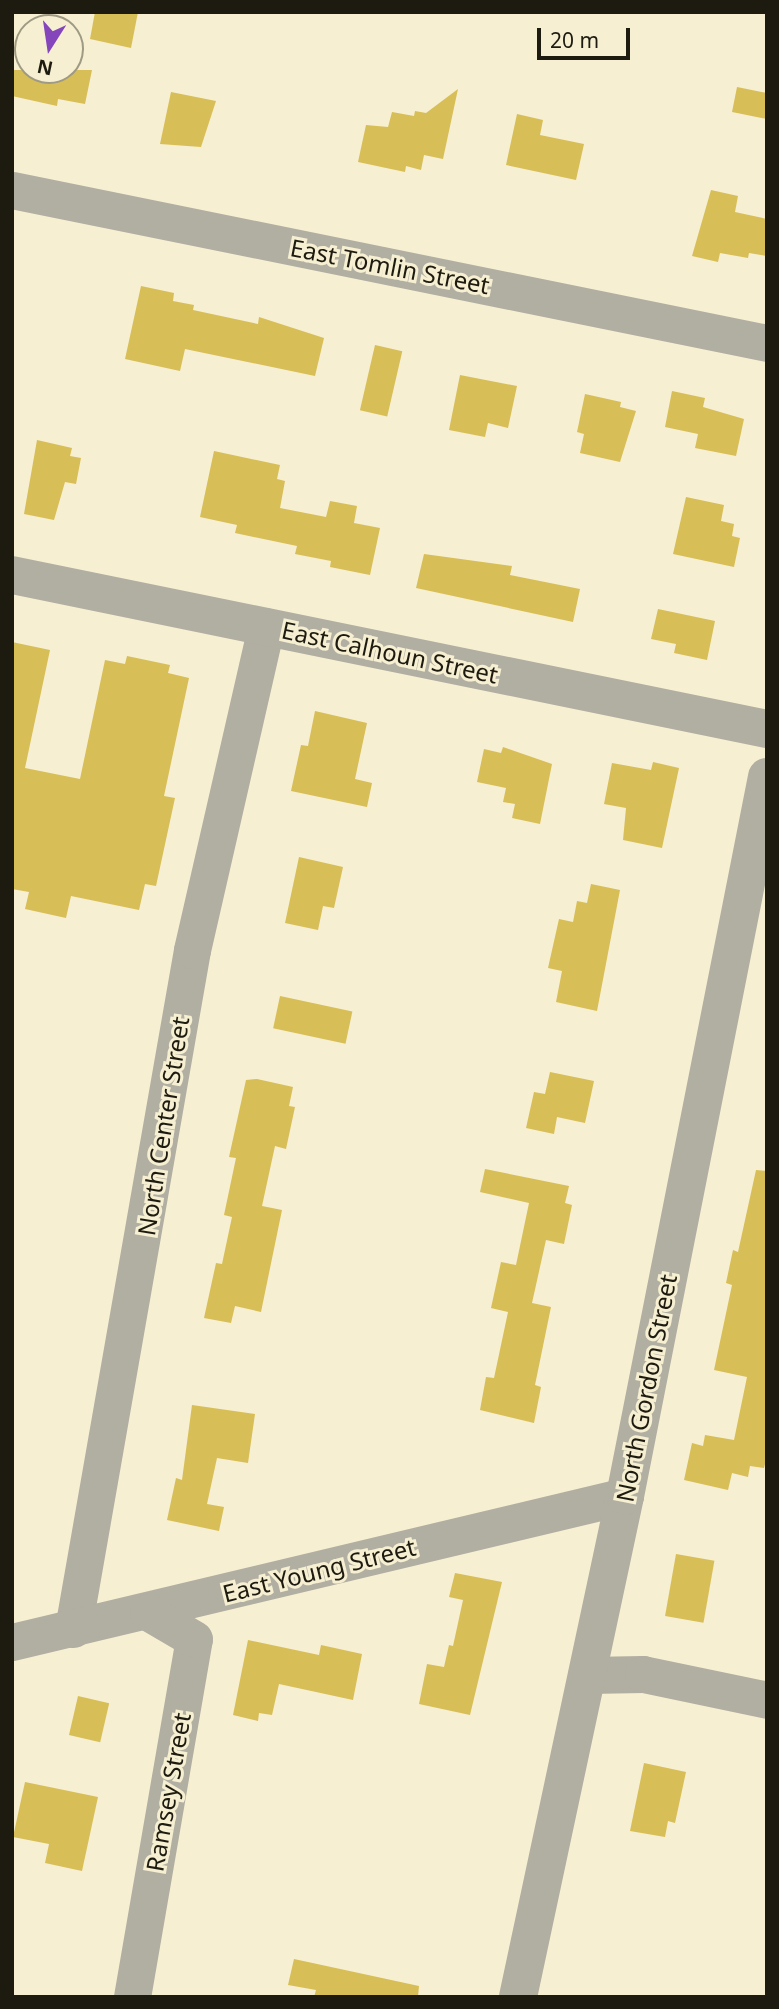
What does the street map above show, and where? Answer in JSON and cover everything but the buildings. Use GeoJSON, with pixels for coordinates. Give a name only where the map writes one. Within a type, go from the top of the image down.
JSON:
{"type":"FeatureCollection","features":[{"type":"Feature","properties":{"kind":"street","name":"East Tomlin Street"},"geometry":{"type":"LineString","coordinates":[[12,190],[767,342]]}},
{"type":"Feature","properties":{"kind":"street","name":"East Calhoun Street"},"geometry":{"type":"LineString","coordinates":[[12,575],[767,729]]}},
{"type":"Feature","properties":{"kind":"street","name":"North Center Street"},"geometry":{"type":"LineString","coordinates":[[73,1629],[192,950],[266,626]]}},
{"type":"Feature","properties":{"kind":"street","name":"North Gordon Street"},"geometry":{"type":"LineString","coordinates":[[518,1997],[625,1496],[767,777]]}},
{"type":"Feature","properties":{"kind":"street","name":"East Young Street"},"geometry":{"type":"LineString","coordinates":[[12,1642],[148,1612],[625,1496]]}},
{"type":"Feature","properties":{"kind":"street","name":"Ramsey Street"},"geometry":{"type":"LineString","coordinates":[[132,1997],[194,1639],[148,1612]]}},
{"type":"Feature","properties":{"kind":"street"},"geometry":{"type":"LineString","coordinates":[[588,1675],[642,1674],[767,1700]]}}]}
